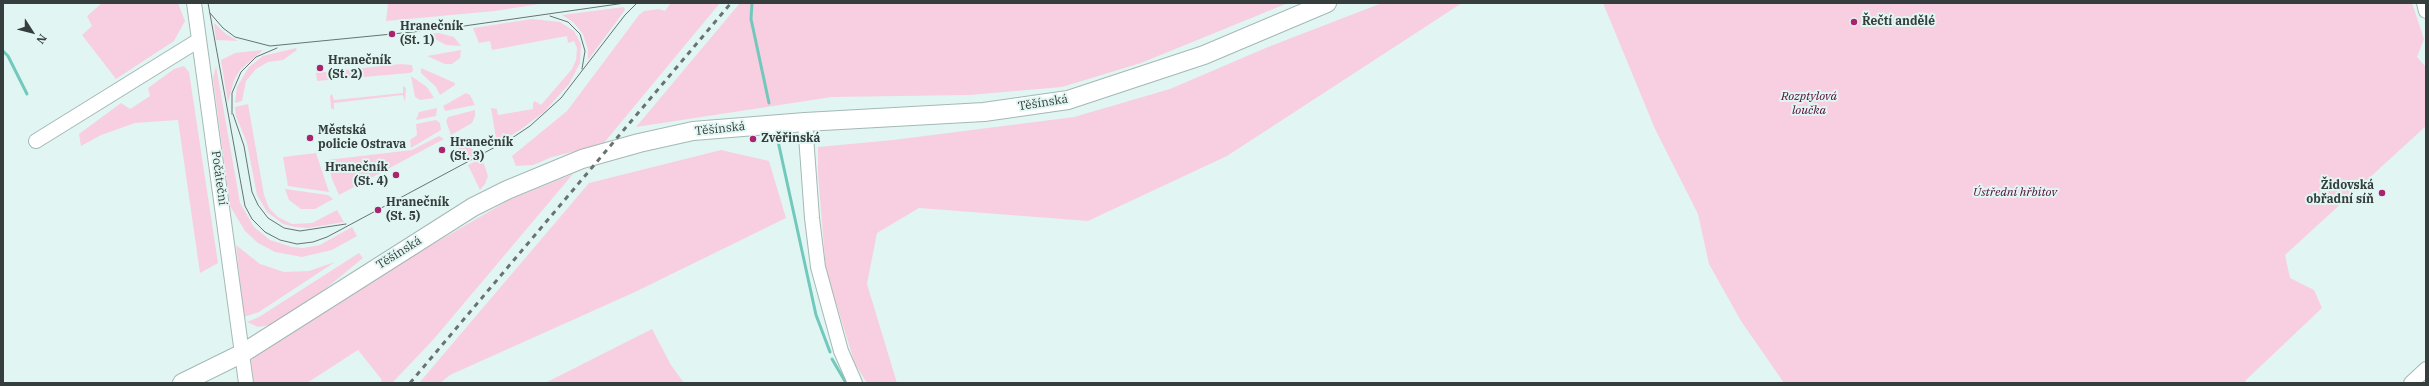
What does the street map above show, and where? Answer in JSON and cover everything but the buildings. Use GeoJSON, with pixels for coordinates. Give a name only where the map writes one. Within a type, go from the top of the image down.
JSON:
{"type":"FeatureCollection","features":[{"type":"Feature","properties":{"kind":"main road","name":"Těšínská"},"geometry":{"type":"LineString","coordinates":[[182,383],[243,353],[473,207],[525,182],[582,159],[639,143],[693,132],[805,122],[984,112],[1068,100],[1204,55],[1327,3]]}},
{"type":"Feature","properties":{"kind":"street","name":"Počáteční"},"geometry":{"type":"LineString","coordinates":[[194,3],[246,383]]}},
{"type":"Feature","properties":{"kind":"street"},"geometry":{"type":"LineString","coordinates":[[2424,3],[2426,11]]}},
{"type":"Feature","properties":{"kind":"street"},"geometry":{"type":"LineString","coordinates":[[36,141],[199,40]]}},
{"type":"Feature","properties":{"kind":"street"},"geometry":{"type":"LineString","coordinates":[[805,122],[812,218],[818,267],[841,351],[855,383]]}},
{"type":"Feature","properties":{"kind":"street"},"geometry":{"type":"LineString","coordinates":[[2411,383],[2426,369]]}},
{"type":"Feature","properties":{"kind":"green space"},"geometry":{"type":"Polygon","coordinates":[[[102,3],[178,3],[185,21],[174,41],[116,79],[82,35],[92,26],[87,16],[102,3]]]}},
{"type":"Feature","properties":{"kind":"green space"},"geometry":{"type":"Polygon","coordinates":[[[388,3],[545,3],[495,11],[386,21],[388,3]]]}},
{"type":"Feature","properties":{"kind":"green space"},"geometry":{"type":"Polygon","coordinates":[[[720,3],[603,144],[552,157],[533,165],[516,166],[512,156],[567,111],[639,15],[644,11],[659,9],[665,11],[670,4],[720,3]]]}},
{"type":"Feature","properties":{"kind":"green space"},"geometry":{"type":"Polygon","coordinates":[[[740,3],[1288,3],[1141,63],[1062,87],[970,95],[832,97],[636,127],[740,3]]]}},
{"type":"Feature","properties":{"kind":"green space"},"geometry":{"type":"Polygon","coordinates":[[[1382,3],[1462,3],[1227,156],[1088,221],[919,208],[877,233],[867,284],[897,383],[867,383],[855,364],[826,271],[818,174],[818,147],[893,140],[1074,117],[1170,89],[1268,47],[1382,3]]]}},
{"type":"Feature","properties":{"kind":"green space","name":"Ústřední hřbitov"},"geometry":{"type":"Polygon","coordinates":[[[1603,3],[2412,3],[2424,39],[2417,57],[2426,67],[2426,126],[2285,255],[2290,278],[2314,290],[2322,308],[2245,381],[2247,383],[1784,383],[1741,321],[1709,264],[1698,214],[1655,129],[1603,3]]]}},
{"type":"Feature","properties":{"kind":"green space"},"geometry":{"type":"Polygon","coordinates":[[[624,7],[625,10],[588,60],[588,50],[583,34],[573,22],[562,15],[624,7]]]}},
{"type":"Feature","properties":{"kind":"green space"},"geometry":{"type":"Polygon","coordinates":[[[532,19],[560,22],[574,31],[581,44],[580,63],[569,84],[544,112],[520,130],[497,144],[491,108],[497,109],[498,115],[533,109],[533,103],[535,101],[541,105],[572,69],[576,60],[577,48],[574,41],[568,43],[567,36],[492,50],[490,41],[479,43],[473,28],[532,19]]]}},
{"type":"Feature","properties":{"kind":"green space"},"geometry":{"type":"Polygon","coordinates":[[[214,23],[226,34],[238,41],[216,40],[214,23]]]}},
{"type":"Feature","properties":{"kind":"green space"},"geometry":{"type":"Polygon","coordinates":[[[439,33],[454,37],[461,46],[446,45],[426,34],[439,33]]]}},
{"type":"Feature","properties":{"kind":"green space"},"geometry":{"type":"Polygon","coordinates":[[[296,48],[297,50],[283,60],[268,62],[256,69],[246,81],[242,101],[235,103],[237,87],[249,67],[263,56],[296,48]]]}},
{"type":"Feature","properties":{"kind":"green space"},"geometry":{"type":"Polygon","coordinates":[[[263,50],[240,70],[234,80],[228,103],[221,60],[235,53],[263,50]]]}},
{"type":"Feature","properties":{"kind":"green space"},"geometry":{"type":"Polygon","coordinates":[[[461,50],[460,58],[452,64],[445,64],[427,56],[461,50]]]}},
{"type":"Feature","properties":{"kind":"green space"},"geometry":{"type":"Polygon","coordinates":[[[401,64],[412,65],[413,71],[410,73],[317,81],[316,73],[401,64]]]}},
{"type":"Feature","properties":{"kind":"green space"},"geometry":{"type":"Polygon","coordinates":[[[184,66],[189,72],[218,263],[200,273],[178,120],[135,123],[101,135],[81,146],[79,134],[121,103],[130,109],[150,96],[148,88],[174,69],[184,66]]]}},
{"type":"Feature","properties":{"kind":"green space"},"geometry":{"type":"Polygon","coordinates":[[[216,66],[240,203],[254,227],[270,240],[292,247],[303,248],[320,245],[352,227],[357,236],[332,250],[302,257],[275,252],[258,243],[245,231],[230,206],[213,78],[216,66]]]}},
{"type":"Feature","properties":{"kind":"green space"},"geometry":{"type":"Polygon","coordinates":[[[421,68],[455,83],[455,85],[440,95],[436,87],[421,73],[421,68]]]}},
{"type":"Feature","properties":{"kind":"green space"},"geometry":{"type":"Polygon","coordinates":[[[411,76],[427,87],[434,98],[420,100],[415,97],[411,76]]]}},
{"type":"Feature","properties":{"kind":"green space"},"geometry":{"type":"Polygon","coordinates":[[[403,86],[406,88],[405,102],[403,95],[334,103],[334,110],[331,108],[330,96],[332,94],[334,100],[403,93],[403,86]]]}},
{"type":"Feature","properties":{"kind":"green space"},"geometry":{"type":"Polygon","coordinates":[[[466,93],[470,95],[475,105],[445,111],[443,106],[466,93]]]}},
{"type":"Feature","properties":{"kind":"green space"},"geometry":{"type":"Polygon","coordinates":[[[248,104],[264,195],[269,208],[278,217],[292,224],[312,223],[337,210],[344,222],[308,228],[295,227],[283,224],[267,212],[257,195],[247,143],[236,116],[235,107],[248,104]]]}},
{"type":"Feature","properties":{"kind":"green space"},"geometry":{"type":"Polygon","coordinates":[[[437,108],[436,116],[416,120],[419,112],[437,108]]]}},
{"type":"Feature","properties":{"kind":"green space"},"geometry":{"type":"Polygon","coordinates":[[[475,110],[475,116],[472,123],[451,135],[446,121],[448,117],[475,110]]]}},
{"type":"Feature","properties":{"kind":"green space"},"geometry":{"type":"Polygon","coordinates":[[[436,120],[440,123],[441,130],[411,148],[410,140],[417,135],[416,124],[436,120]]]}},
{"type":"Feature","properties":{"kind":"green space"},"geometry":{"type":"Polygon","coordinates":[[[439,136],[444,139],[339,195],[332,179],[327,160],[412,150],[439,136]]]}},
{"type":"Feature","properties":{"kind":"green space"},"geometry":{"type":"Polygon","coordinates":[[[458,147],[469,147],[479,153],[465,161],[458,147]]]}},
{"type":"Feature","properties":{"kind":"green space"},"geometry":{"type":"Polygon","coordinates":[[[721,150],[769,161],[786,218],[635,292],[450,375],[440,383],[419,383],[589,183],[721,150]]]}},
{"type":"Feature","properties":{"kind":"green space"},"geometry":{"type":"Polygon","coordinates":[[[316,153],[329,192],[288,186],[283,157],[316,153]]]}},
{"type":"Feature","properties":{"kind":"green space"},"geometry":{"type":"Polygon","coordinates":[[[482,158],[488,176],[485,184],[480,190],[468,165],[482,158]]]}},
{"type":"Feature","properties":{"kind":"green space"},"geometry":{"type":"Polygon","coordinates":[[[573,174],[433,340],[392,383],[380,383],[382,380],[358,350],[307,383],[254,383],[251,361],[259,352],[392,268],[509,200],[573,174]]]}},
{"type":"Feature","properties":{"kind":"green space"},"geometry":{"type":"Polygon","coordinates":[[[285,189],[328,195],[333,199],[315,209],[301,209],[289,200],[285,189]]]}},
{"type":"Feature","properties":{"kind":"green space"},"geometry":{"type":"Polygon","coordinates":[[[236,245],[260,264],[284,272],[309,271],[335,262],[259,312],[244,317],[236,245]]]}},
{"type":"Feature","properties":{"kind":"green space"},"geometry":{"type":"Polygon","coordinates":[[[359,253],[363,258],[324,290],[270,325],[258,327],[247,322],[259,317],[359,253]]]}},
{"type":"Feature","properties":{"kind":"green space"},"geometry":{"type":"Polygon","coordinates":[[[652,329],[671,365],[684,383],[545,383],[652,329]]]}},
{"type":"Feature","properties":{"kind":"waterway"},"geometry":{"type":"LineString","coordinates":[[752,3],[751,19],[769,103]]}},
{"type":"Feature","properties":{"kind":"waterway"},"geometry":{"type":"LineString","coordinates":[[3,51],[8,56],[27,94]]}},
{"type":"Feature","properties":{"kind":"waterway"},"geometry":{"type":"LineString","coordinates":[[778,141],[816,315],[830,352]]}},
{"type":"Feature","properties":{"kind":"waterway"},"geometry":{"type":"LineString","coordinates":[[832,359],[846,383]]}},
{"type":"Feature","properties":{"kind":"tram line"},"geometry":{"type":"LineString","coordinates":[[208,3],[245,206],[252,219],[265,232],[280,240],[297,244],[313,242],[327,237],[512,138],[530,126],[561,98],[625,15],[637,3]]}},
{"type":"Feature","properties":{"kind":"tram line"},"geometry":{"type":"LineString","coordinates":[[210,13],[223,28],[235,37],[270,46],[443,29],[625,3]]}},
{"type":"Feature","properties":{"kind":"tram line"},"geometry":{"type":"LineString","coordinates":[[550,16],[568,22],[580,34],[585,51],[582,69]]}},
{"type":"Feature","properties":{"kind":"tram line"},"geometry":{"type":"LineString","coordinates":[[232,114],[232,93],[241,72],[256,57],[277,48]]}},
{"type":"Feature","properties":{"kind":"tram line"},"geometry":{"type":"LineString","coordinates":[[233,114],[244,146],[252,192],[258,205],[268,218],[284,228],[300,231],[346,224]]}},
{"type":"Feature","properties":{"kind":"railway"},"geometry":{"type":"LineString","coordinates":[[410,383],[731,3]]}},
{"type":"Feature","properties":{"kind":"place","name":"Řečtí andělé"},"geometry":{"type":"Point","coordinates":[1854,22]}},
{"type":"Feature","properties":{"kind":"place","name":"Hranečník (St. 1)"},"geometry":{"type":"Point","coordinates":[392,34]}},
{"type":"Feature","properties":{"kind":"place","name":"Hranečník (St. 2)"},"geometry":{"type":"Point","coordinates":[320,68]}},
{"type":"Feature","properties":{"kind":"place","name":"Městská policie Ostrava"},"geometry":{"type":"Point","coordinates":[310,138]}},
{"type":"Feature","properties":{"kind":"place","name":"Zvěřinská"},"geometry":{"type":"Point","coordinates":[753,139]}},
{"type":"Feature","properties":{"kind":"place","name":"Hranečník (St. 3)"},"geometry":{"type":"Point","coordinates":[442,150]}},
{"type":"Feature","properties":{"kind":"place","name":"Hranečník (St. 4)"},"geometry":{"type":"Point","coordinates":[396,175]}},
{"type":"Feature","properties":{"kind":"place","name":"Židovská obřadní síň"},"geometry":{"type":"Point","coordinates":[2382,193]}},
{"type":"Feature","properties":{"kind":"place","name":"Hranečník (St. 5)"},"geometry":{"type":"Point","coordinates":[378,210]}},
{"type":"Feature","properties":{"kind":"park label","name":"Rozptylová loučka"},"geometry":{"type":"Point","coordinates":[1809,104]}}]}
